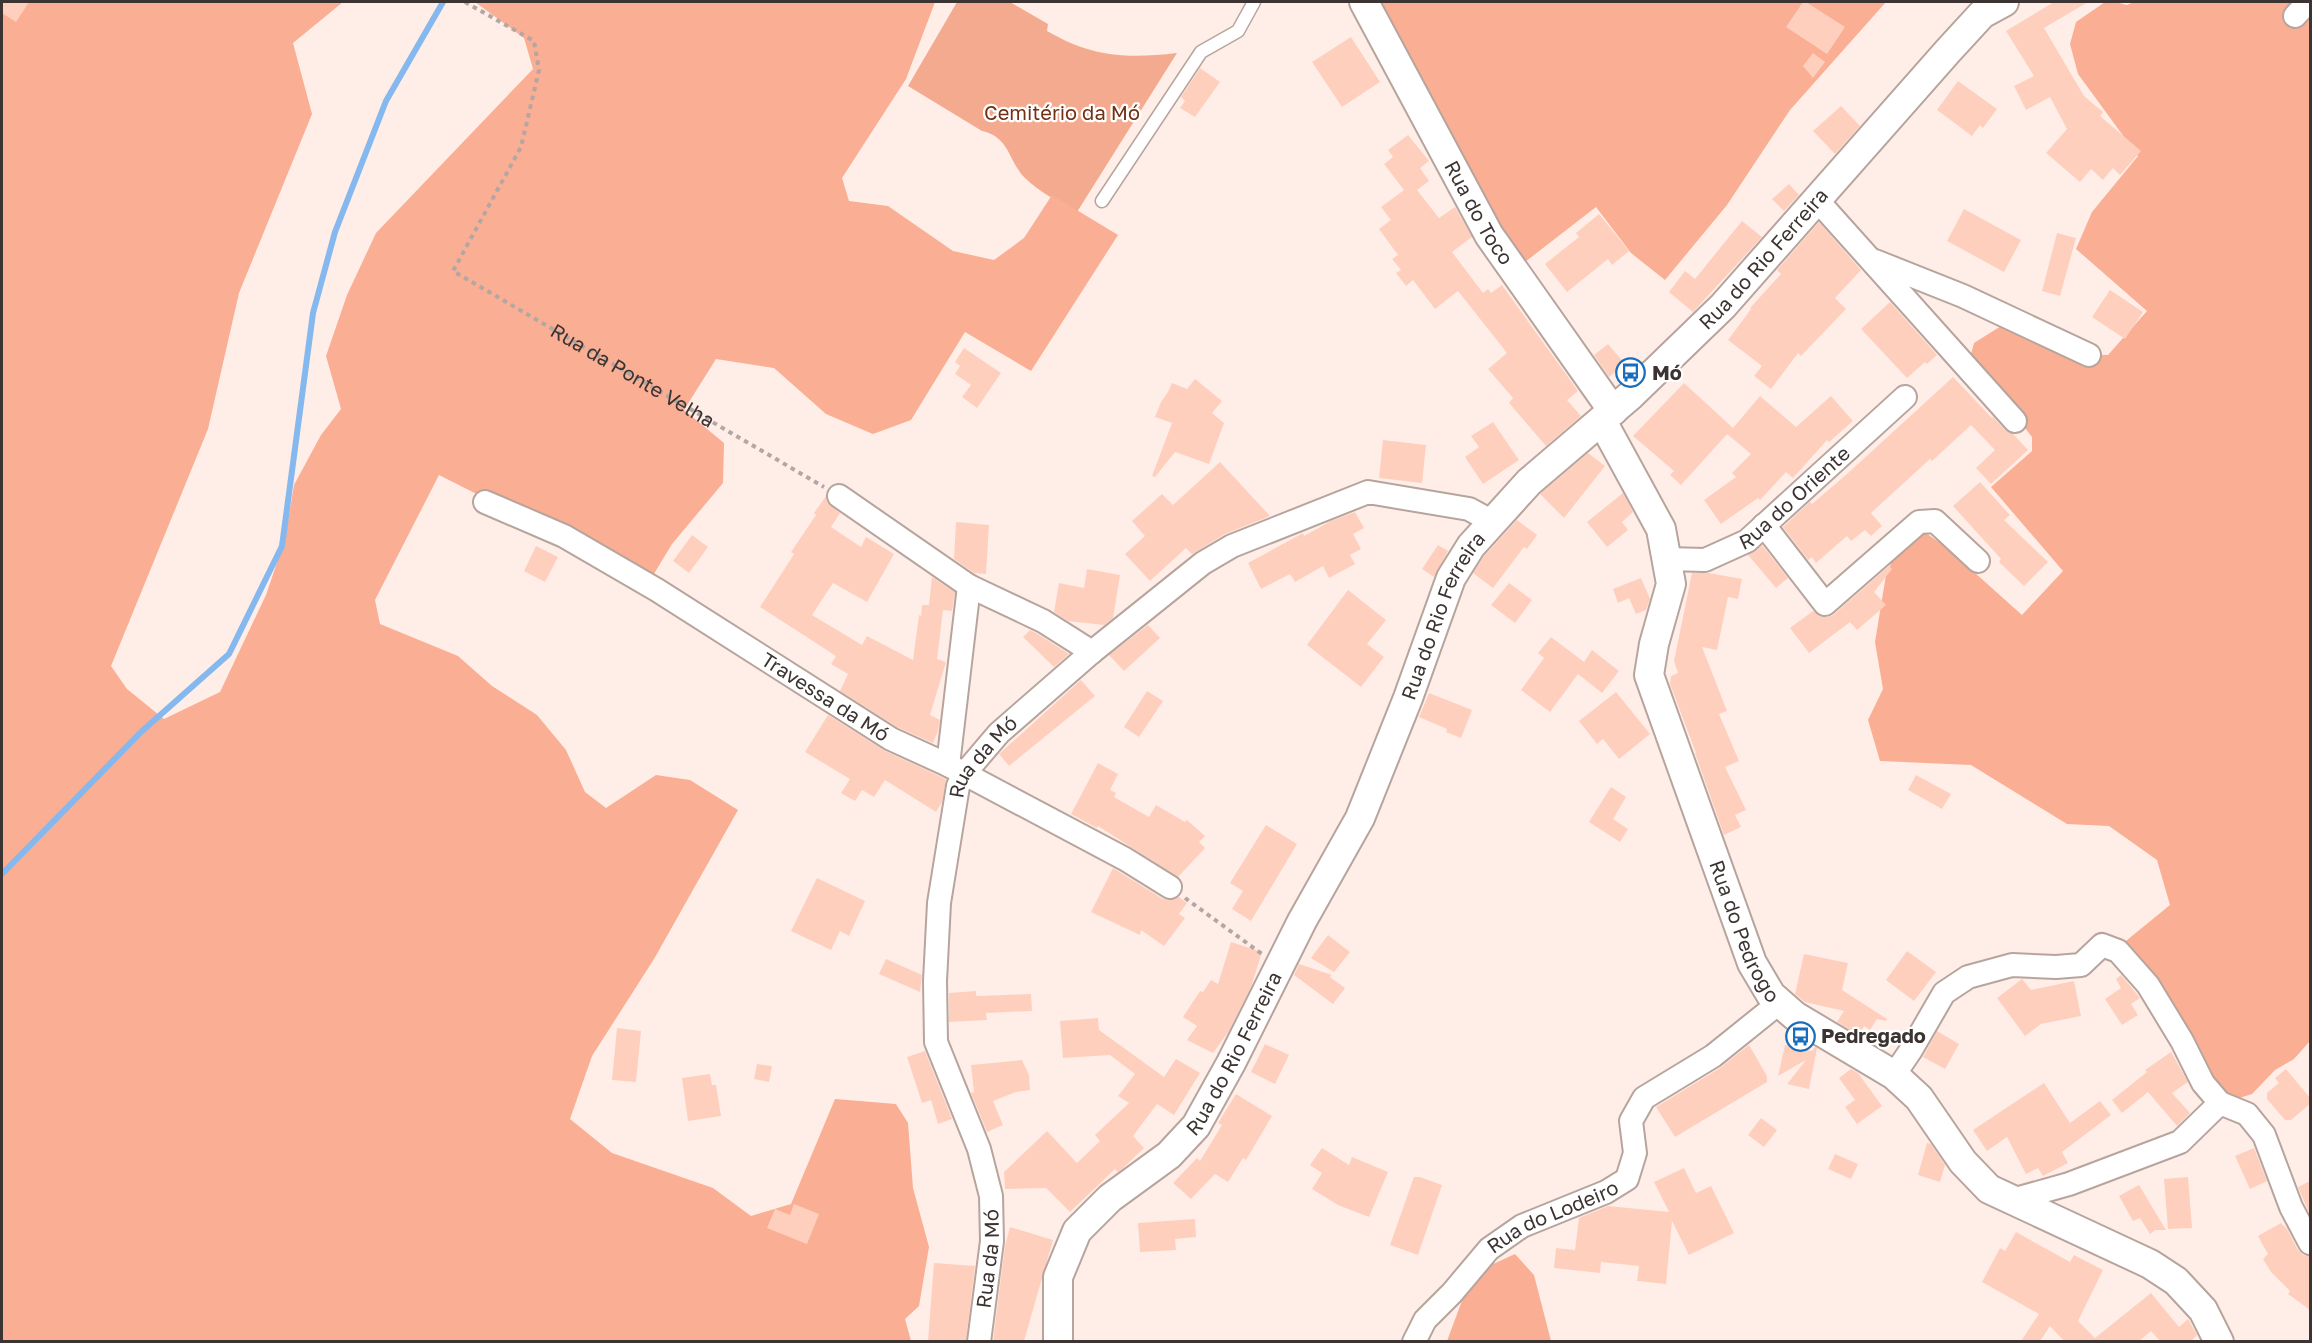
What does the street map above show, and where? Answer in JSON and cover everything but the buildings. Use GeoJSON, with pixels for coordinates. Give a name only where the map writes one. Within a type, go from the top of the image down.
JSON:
{"type":"FeatureCollection","features":[{"type":"Feature","properties":{"kind":"street","name":"Rua do Toco"},"geometry":{"type":"LineString","coordinates":[[1364,2],[1489,235],[1607,416]]}},
{"type":"Feature","properties":{"kind":"street","name":"Rua do Rio Ferreira"},"geometry":{"type":"LineString","coordinates":[[1058,1341],[1058,1277],[1077,1231],[1110,1198],[1169,1155],[1196,1126],[1231,1063],[1302,921],[1360,818],[1408,698],[1451,578],[1471,546],[1529,482],[1607,416],[1723,306],[1982,14],[2004,2]]}},
{"type":"Feature","properties":{"kind":"street"},"geometry":{"type":"LineString","coordinates":[[1817,200],[2015,421]]}},
{"type":"Feature","properties":{"kind":"street"},"geometry":{"type":"LineString","coordinates":[[1868,258],[1942,288],[2089,355]]}},
{"type":"Feature","properties":{"kind":"street"},"geometry":{"type":"LineString","coordinates":[[1926,322],[1930,302],[1942,288]]}},
{"type":"Feature","properties":{"kind":"street","name":"Rua do Oriente"},"geometry":{"type":"LineString","coordinates":[[1667,559],[1706,560],[1747,541],[1905,397]]}},
{"type":"Feature","properties":{"kind":"street","name":"Rua do Pedrogo"},"geometry":{"type":"LineString","coordinates":[[1607,416],[1661,529],[1667,559],[1671,584],[1654,644],[1649,675],[1752,963],[1771,995],[1795,1016],[1894,1074],[1918,1098],[1963,1162],[1989,1189],[2150,1264],[2176,1281],[2203,1311],[2218,1341]]}},
{"type":"Feature","properties":{"kind":"street","name":"Rua da Mó"},"geometry":{"type":"LineString","coordinates":[[979,1341],[992,1241],[991,1196],[979,1149],[936,1042],[935,981],[939,903],[958,786],[956,770],[1092,652],[1203,563],[1232,546],[1368,492],[1469,508],[1493,522]]}},
{"type":"Feature","properties":{"kind":"street"},"geometry":{"type":"LineString","coordinates":[[838,496],[969,586],[1043,621],[1092,652]]}},
{"type":"Feature","properties":{"kind":"street","name":"Travessa da Mó"},"geometry":{"type":"LineString","coordinates":[[485,502],[564,536],[657,590],[891,739],[956,770],[1125,859],[1170,887]]}},
{"type":"Feature","properties":{"kind":"street"},"geometry":{"type":"LineString","coordinates":[[1764,525],[1826,604],[1919,522],[1935,521],[1978,561]]}},
{"type":"Feature","properties":{"kind":"street"},"geometry":{"type":"LineString","coordinates":[[956,770],[969,586]]}},
{"type":"Feature","properties":{"kind":"street"},"geometry":{"type":"LineString","coordinates":[[1894,1074],[1944,993],[1968,977],[2012,965],[2056,967],[2081,965],[2102,945],[2118,951],[2148,985],[2182,1041],[2203,1083],[2220,1103],[2247,1114],[2264,1135],[2291,1207],[2310,1243]]}},
{"type":"Feature","properties":{"kind":"street","name":"Rua do Lodeiro"},"geometry":{"type":"LineString","coordinates":[[1414,1341],[1425,1320],[1489,1250],[1522,1226],[1606,1192],[1627,1179],[1635,1153],[1631,1121],[1644,1098],[1713,1056],[1779,1003]]}},
{"type":"Feature","properties":{"kind":"street"},"geometry":{"type":"LineString","coordinates":[[2012,1200],[2069,1184],[2180,1142],[2220,1103]]}},
{"type":"Feature","properties":{"kind":"lane"},"geometry":{"type":"LineString","coordinates":[[1102,201],[1201,52],[1238,31],[1254,2]]}},
{"type":"Feature","properties":{"kind":"path","name":"Rua da Ponte Velha"},"geometry":{"type":"LineString","coordinates":[[465,2],[534,41],[539,70],[520,147],[453,271],[838,496]]}},
{"type":"Feature","properties":{"kind":"path"},"geometry":{"type":"LineString","coordinates":[[1170,887],[1279,967]]}},
{"type":"Feature","properties":{"kind":"green space","name":"Cemitério da Mó"},"geometry":{"type":"Polygon","coordinates":[[[957,2],[1010,2],[1048,24],[1047,31],[1063,40],[1094,51],[1125,56],[1177,53],[1077,212],[1043,192],[1025,178],[998,138],[982,131],[908,86],[957,2]]]}},
{"type":"Feature","properties":{"kind":"shaded area"},"geometry":{"type":"Polygon","coordinates":[[[2,2],[343,2],[293,43],[312,114],[239,293],[208,429],[111,666],[127,689],[164,719],[220,692],[266,595],[285,539],[294,485],[321,435],[341,409],[326,356],[347,295],[376,233],[533,69],[524,38],[475,2],[935,2],[906,79],[842,178],[849,201],[888,206],[953,251],[994,260],[1024,238],[1052,195],[1118,235],[1031,371],[965,332],[911,420],[873,434],[826,414],[774,368],[716,359],[684,410],[724,443],[723,483],[672,544],[649,582],[618,555],[570,526],[526,519],[439,475],[375,600],[380,624],[458,656],[492,686],[537,715],[566,750],[585,792],[606,808],[656,775],[690,780],[738,810],[654,959],[592,1056],[570,1119],[612,1153],[713,1188],[751,1216],[791,1204],[835,1099],[896,1104],[908,1123],[913,1188],[929,1247],[919,1306],[905,1319],[911,1341],[2,1342],[2,2]]]}},
{"type":"Feature","properties":{"kind":"shaded area"},"geometry":{"type":"Polygon","coordinates":[[[1377,2],[1886,2],[1790,110],[1727,205],[1665,280],[1631,253],[1596,207],[1525,262],[1497,226],[1377,2]]]}},
{"type":"Feature","properties":{"kind":"shaded area"},"geometry":{"type":"Polygon","coordinates":[[[2105,2],[2127,5],[2134,2],[2287,2],[2307,9],[2310,20],[2310,1041],[2294,1059],[2275,1070],[2252,1094],[2236,1099],[2216,1089],[2121,945],[2170,905],[2157,860],[2109,826],[2067,824],[1971,765],[1880,761],[1868,720],[1883,689],[1875,642],[1886,575],[1901,541],[1923,531],[1946,547],[2022,615],[2063,571],[1991,487],[2032,451],[2032,437],[1970,358],[1974,343],[2001,326],[2064,354],[2108,355],[2147,311],[2076,249],[2092,212],[2138,156],[2078,74],[2070,44],[2076,22],[2105,2]]]}},
{"type":"Feature","properties":{"kind":"shaded area"},"geometry":{"type":"Polygon","coordinates":[[[1515,1254],[1534,1275],[1551,1341],[1447,1341],[1463,1298],[1491,1265],[1515,1254]]]}},
{"type":"Feature","properties":{"kind":"waterway"},"geometry":{"type":"LineString","coordinates":[[2,874],[141,732],[229,654],[282,546],[313,313],[335,232],[386,101],[443,2]]}},
{"type":"Feature","properties":{"kind":"place","name":"Mó"},"geometry":{"type":"Point","coordinates":[1631,373]}},
{"type":"Feature","properties":{"kind":"place","name":"Pedregado"},"geometry":{"type":"Point","coordinates":[1800,1036]}}]}
